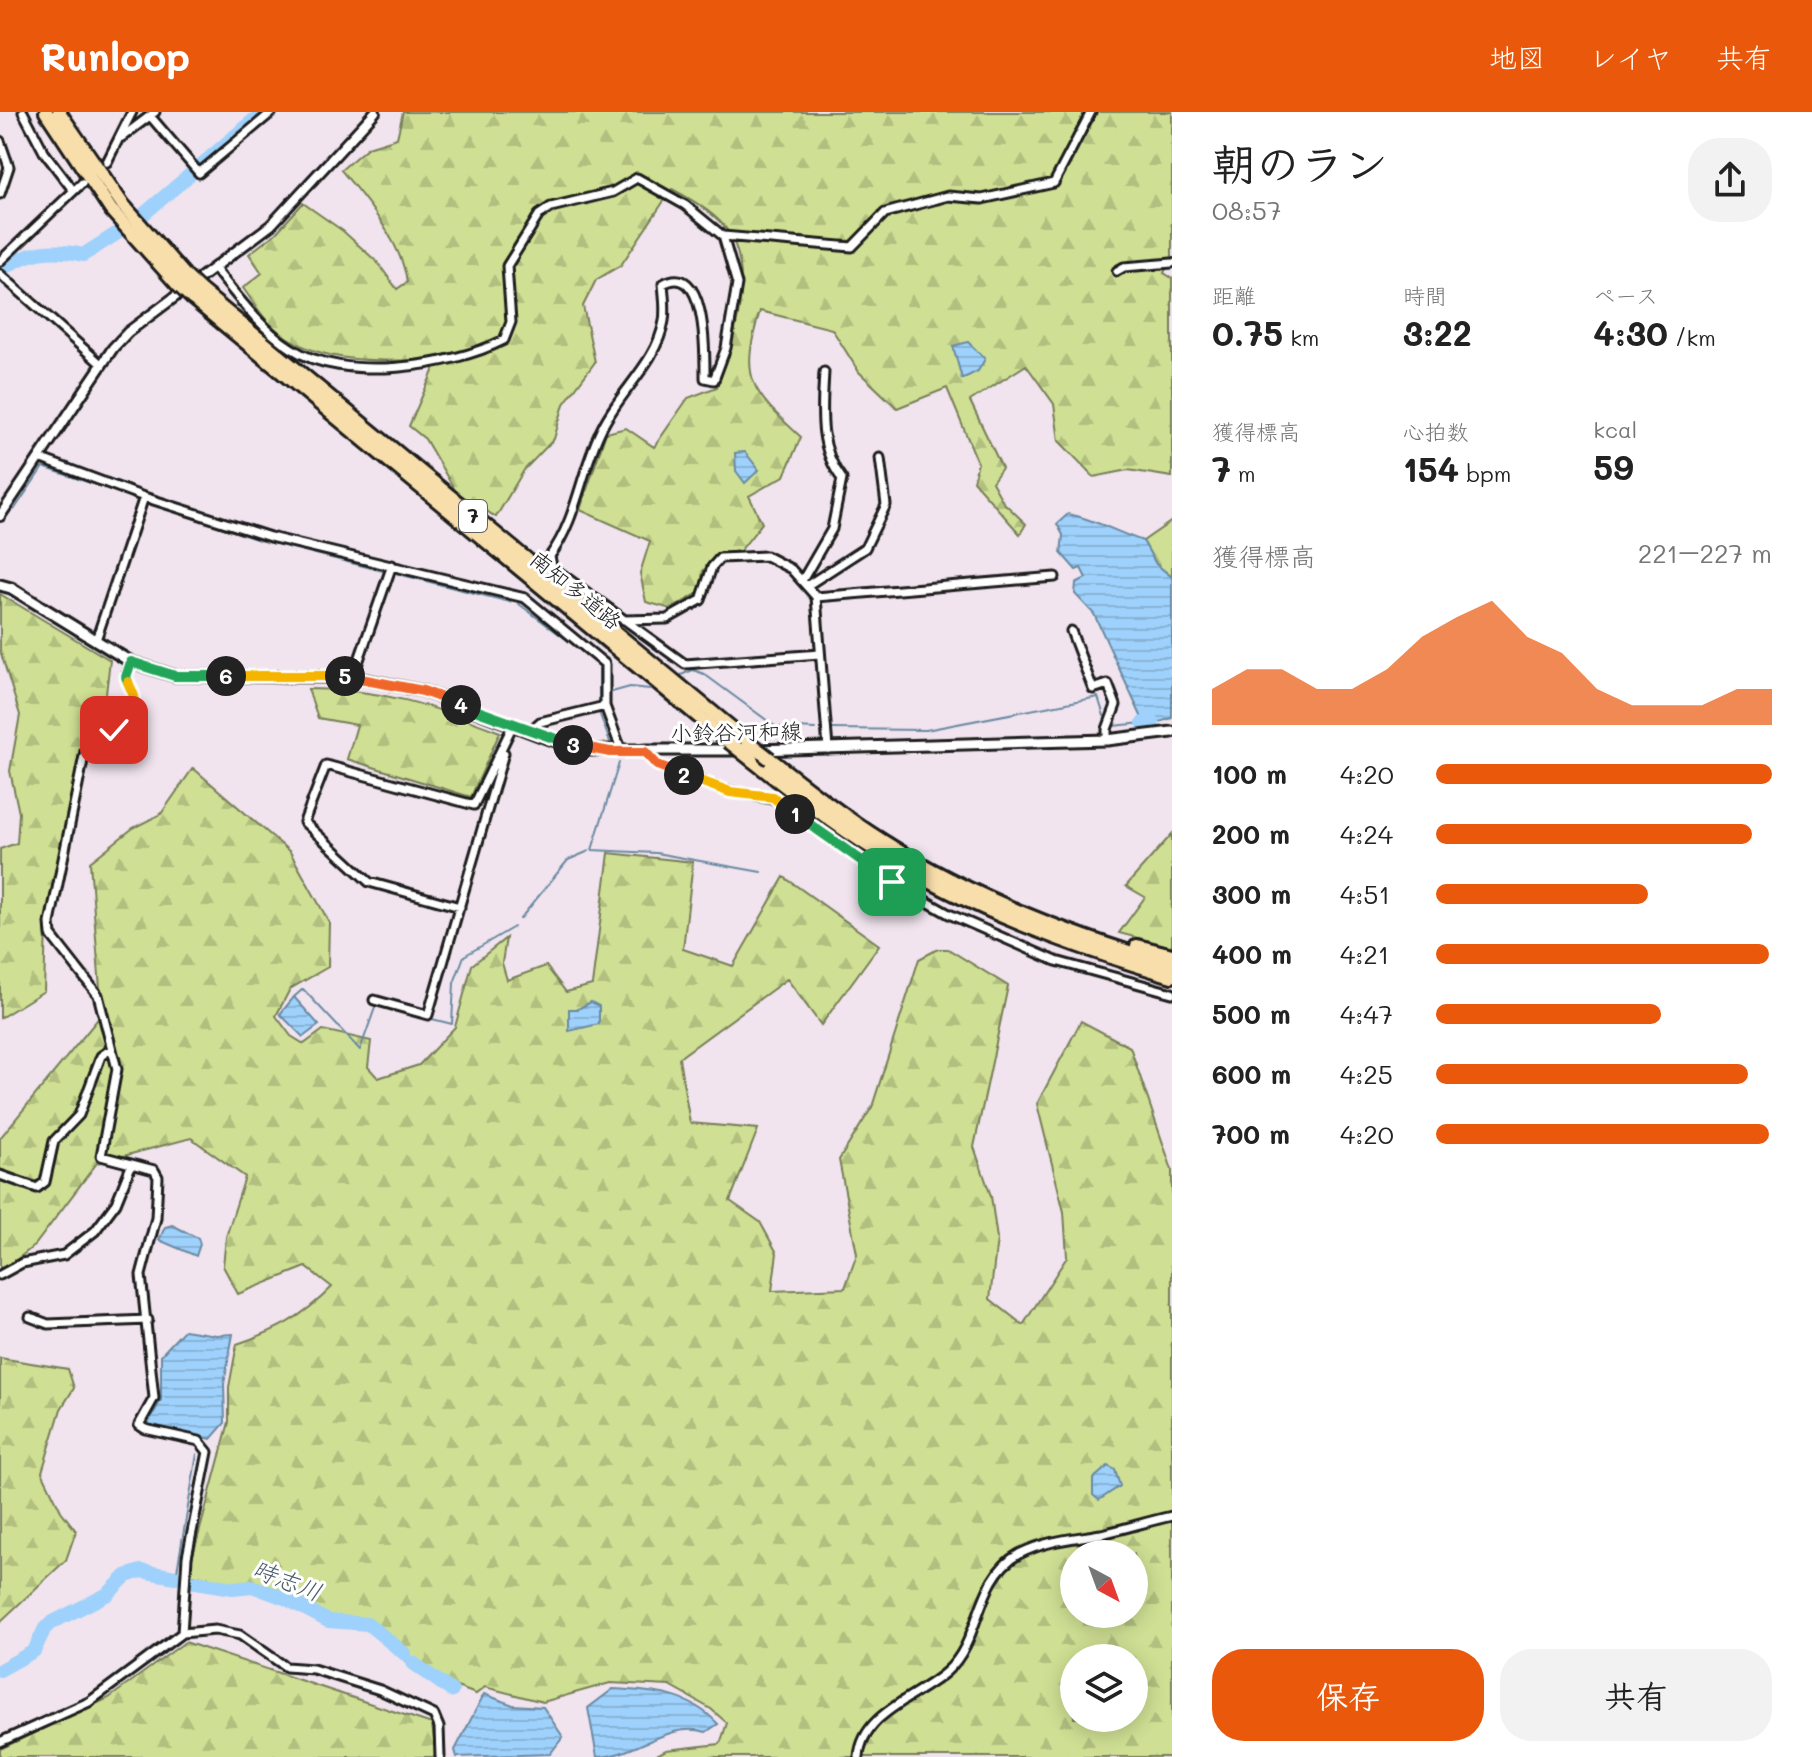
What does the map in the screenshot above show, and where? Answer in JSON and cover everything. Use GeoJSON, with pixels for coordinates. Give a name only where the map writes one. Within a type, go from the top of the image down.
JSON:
{"type":"FeatureCollection","features":[{"type":"Feature","properties":{"kind":"highway","name":"南知多道路"},"geometry":{"type":"LineString","coordinates":[[46,112],[111,210],[196,295],[728,741],[822,815],[926,880],[1034,930],[1172,976]]}},
{"type":"Feature","properties":{"kind":"highway","name":"南知多道路"},"geometry":{"type":"LineString","coordinates":[[59,112],[123,205],[182,282]]}},
{"type":"Feature","properties":{"kind":"highway","name":"南知多道路"},"geometry":{"type":"LineString","coordinates":[[196,295],[747,741],[886,843],[1003,905],[1088,939],[1172,965]]}},
{"type":"Feature","properties":{"kind":"highway"},"geometry":{"type":"LineString","coordinates":[[1088,939],[1098,935],[1172,955]]}},
{"type":"Feature","properties":{"kind":"main road","name":"小鈴谷河和線"},"geometry":{"type":"LineString","coordinates":[[0,585],[11,588],[131,662],[175,676],[353,677],[423,691],[511,728],[589,750],[828,749],[1107,740],[1172,732]]}},
{"type":"Feature","properties":{"kind":"street"},"geometry":{"type":"LineString","coordinates":[[23,112],[44,152],[73,190]]}},
{"type":"Feature","properties":{"kind":"street"},"geometry":{"type":"LineString","coordinates":[[107,162],[132,112]]}},
{"type":"Feature","properties":{"kind":"street"},"geometry":{"type":"LineString","coordinates":[[122,137],[153,115],[199,173],[272,112]]}},
{"type":"Feature","properties":{"kind":"street"},"geometry":{"type":"LineString","coordinates":[[0,516],[101,364],[128,332],[271,225],[375,112]]}},
{"type":"Feature","properties":{"kind":"street"},"geometry":{"type":"LineString","coordinates":[[215,269],[265,329],[293,350],[325,363],[430,365],[475,355],[504,340],[511,322],[507,266],[539,215],[551,207],[613,192],[637,178],[685,205],[723,236],[852,247],[885,213],[948,196],[982,199],[1054,183],[1091,112]]}},
{"type":"Feature","properties":{"kind":"street"},"geometry":{"type":"LineString","coordinates":[[0,141],[9,167],[0,194]]}},
{"type":"Feature","properties":{"kind":"street"},"geometry":{"type":"LineString","coordinates":[[0,261],[82,183]]}},
{"type":"Feature","properties":{"kind":"street"},"geometry":{"type":"LineString","coordinates":[[723,236],[737,284],[726,348],[714,380],[705,378],[705,330],[697,296],[680,281],[671,279],[663,284],[664,321],[646,366],[621,391],[602,428],[583,473],[567,533],[550,556],[552,567],[685,664],[820,654]]}},
{"type":"Feature","properties":{"kind":"street"},"geometry":{"type":"LineString","coordinates":[[1117,271],[1124,267],[1172,263]]}},
{"type":"Feature","properties":{"kind":"street"},"geometry":{"type":"LineString","coordinates":[[0,274],[101,364]]}},
{"type":"Feature","properties":{"kind":"street"},"geometry":{"type":"LineString","coordinates":[[806,582],[832,529],[842,479],[830,463],[822,423],[824,372]]}},
{"type":"Feature","properties":{"kind":"street"},"geometry":{"type":"LineString","coordinates":[[39,458],[144,497],[270,537],[525,598],[598,650],[605,664],[605,706],[622,752]]}},
{"type":"Feature","properties":{"kind":"street"},"geometry":{"type":"LineString","coordinates":[[806,582],[865,548],[886,505],[880,458]]}},
{"type":"Feature","properties":{"kind":"street"},"geometry":{"type":"LineString","coordinates":[[96,640],[144,497]]}},
{"type":"Feature","properties":{"kind":"street"},"geometry":{"type":"LineString","coordinates":[[623,620],[667,619],[701,600],[712,567],[720,558],[766,556],[806,582],[816,597],[828,749]]}},
{"type":"Feature","properties":{"kind":"street"},"geometry":{"type":"LineString","coordinates":[[353,677],[392,565]]}},
{"type":"Feature","properties":{"kind":"street"},"geometry":{"type":"LineString","coordinates":[[816,597],[1055,577]]}},
{"type":"Feature","properties":{"kind":"street"},"geometry":{"type":"LineString","coordinates":[[1071,631],[1093,689],[1108,684],[1116,705],[1107,729],[1107,740]]}},
{"type":"Feature","properties":{"kind":"street"},"geometry":{"type":"LineString","coordinates":[[131,662],[126,677],[134,696],[114,730],[85,751],[50,923],[51,935],[98,995],[117,1069],[101,1156],[154,1170],[158,1177],[156,1218],[141,1275],[154,1398],[139,1425],[199,1441],[208,1452],[187,1557],[182,1633]]}},
{"type":"Feature","properties":{"kind":"street"},"geometry":{"type":"LineString","coordinates":[[530,731],[540,722],[605,706]]}},
{"type":"Feature","properties":{"kind":"street"},"geometry":{"type":"LineString","coordinates":[[374,1000],[428,1015],[511,728]]}},
{"type":"Feature","properties":{"kind":"street"},"geometry":{"type":"LineString","coordinates":[[460,907],[369,882],[304,822],[326,765],[474,805],[511,728]]}},
{"type":"Feature","properties":{"kind":"street"},"geometry":{"type":"LineString","coordinates":[[645,752],[657,765],[724,790],[778,800],[892,882],[972,924],[1056,961],[1172,993]]}},
{"type":"Feature","properties":{"kind":"street"},"geometry":{"type":"LineString","coordinates":[[0,1175],[37,1188],[45,1182],[54,1141],[79,1115],[101,1056],[111,1049]]}},
{"type":"Feature","properties":{"kind":"street"},"geometry":{"type":"LineString","coordinates":[[0,1275],[22,1263],[64,1255],[95,1231],[116,1203],[131,1166]]}},
{"type":"Feature","properties":{"kind":"street"},"geometry":{"type":"LineString","coordinates":[[30,1317],[48,1324],[148,1320]]}},
{"type":"Feature","properties":{"kind":"street"},"geometry":{"type":"LineString","coordinates":[[859,1757],[860,1744],[897,1704],[949,1670],[974,1627],[983,1594],[1015,1556],[1051,1540],[1102,1533],[1172,1516]]}},
{"type":"Feature","properties":{"kind":"street"},"geometry":{"type":"LineString","coordinates":[[0,1742],[89,1702],[182,1633],[215,1630],[240,1635],[286,1667],[313,1669],[380,1690],[434,1715],[439,1727],[440,1757]]}},
{"type":"Feature","properties":{"kind":"green space"},"geometry":{"type":"Polygon","coordinates":[[[403,112],[1172,112],[1172,256],[1164,273],[1172,278],[1172,477],[1128,470],[1094,477],[1059,441],[1054,404],[1026,365],[970,401],[1002,468],[992,482],[1003,502],[1026,524],[1020,534],[973,481],[978,463],[947,388],[897,408],[859,372],[832,329],[760,311],[751,353],[754,383],[771,408],[801,437],[784,476],[749,496],[762,523],[740,551],[718,554],[703,571],[700,592],[671,609],[646,602],[640,573],[650,541],[580,510],[606,433],[626,428],[654,447],[688,398],[717,387],[730,350],[739,308],[741,286],[736,247],[716,218],[672,189],[621,265],[596,280],[583,306],[595,362],[564,404],[554,439],[524,470],[496,517],[456,492],[425,439],[409,426],[438,360],[372,360],[330,355],[310,349],[273,327],[243,288],[262,273],[249,254],[276,233],[303,203],[343,231],[377,262],[397,289],[407,282],[391,237],[341,170],[368,147],[397,138],[403,112]]]}},
{"type":"Feature","properties":{"kind":"green space"},"geometry":{"type":"Polygon","coordinates":[[[1172,521],[1172,577],[1156,564],[1143,541],[1172,521]]]}},
{"type":"Feature","properties":{"kind":"green space"},"geometry":{"type":"Polygon","coordinates":[[[0,594],[110,660],[105,702],[107,725],[81,751],[46,925],[44,991],[0,1018],[0,849],[17,843],[19,813],[10,771],[20,715],[0,650],[0,594]]]}},
{"type":"Feature","properties":{"kind":"green space"},"geometry":{"type":"Polygon","coordinates":[[[308,689],[384,695],[500,732],[471,797],[347,759],[357,725],[318,718],[308,689]]]}},
{"type":"Feature","properties":{"kind":"green space"},"geometry":{"type":"Polygon","coordinates":[[[193,768],[290,852],[329,922],[328,967],[290,989],[276,1016],[291,1036],[304,1044],[323,1030],[371,1041],[368,1067],[378,1078],[419,1065],[455,1027],[472,965],[506,938],[502,963],[507,980],[546,966],[566,992],[592,985],[609,853],[693,862],[683,949],[733,966],[784,877],[879,945],[821,1025],[787,979],[679,1058],[690,1123],[758,1129],[730,1201],[760,1222],[777,1253],[772,1291],[845,1288],[857,1254],[839,1160],[872,1107],[919,959],[938,949],[948,949],[1008,986],[974,1147],[991,1196],[997,1239],[990,1299],[1023,1325],[1067,1257],[1064,1212],[1037,1104],[1081,1021],[1130,1047],[1172,1170],[1172,1757],[653,1757],[666,1750],[720,1744],[727,1723],[711,1709],[670,1686],[610,1683],[543,1702],[485,1687],[476,1694],[416,1672],[370,1620],[329,1618],[290,1595],[188,1574],[229,1422],[229,1387],[237,1344],[288,1322],[332,1287],[306,1267],[238,1294],[223,1266],[226,1237],[245,1177],[191,1138],[97,1163],[35,1245],[0,1273],[0,1138],[102,1014],[90,862],[133,828],[161,814],[193,768]]]}},
{"type":"Feature","properties":{"kind":"green space"},"geometry":{"type":"Polygon","coordinates":[[[1172,834],[1172,947],[1119,933],[1145,897],[1126,886],[1172,834]]]}},
{"type":"Feature","properties":{"kind":"green space"},"geometry":{"type":"Polygon","coordinates":[[[0,1358],[68,1369],[74,1388],[61,1409],[42,1472],[61,1511],[76,1531],[66,1560],[0,1622],[0,1358]]]}},
{"type":"Feature","properties":{"kind":"green space"},"geometry":{"type":"Polygon","coordinates":[[[185,1642],[432,1724],[436,1757],[0,1757],[0,1749],[109,1698],[185,1642]]]}},
{"type":"Feature","properties":{"kind":"water"},"geometry":{"type":"Polygon","coordinates":[[[968,342],[985,359],[978,371],[962,379],[953,346],[968,342]]]}},
{"type":"Feature","properties":{"kind":"water"},"geometry":{"type":"Polygon","coordinates":[[[745,452],[759,470],[745,483],[736,471],[735,453],[745,452]]]}},
{"type":"Feature","properties":{"kind":"water"},"geometry":{"type":"Polygon","coordinates":[[[1068,514],[1143,541],[1156,564],[1172,577],[1172,718],[1154,724],[1153,720],[1142,718],[1094,614],[1075,594],[1076,583],[1086,578],[1081,568],[1076,570],[1061,553],[1063,535],[1057,524],[1068,514]]]}},
{"type":"Feature","properties":{"kind":"water"},"geometry":{"type":"Polygon","coordinates":[[[294,997],[319,1025],[303,1037],[280,1014],[294,997]]]}},
{"type":"Feature","properties":{"kind":"water"},"geometry":{"type":"Polygon","coordinates":[[[591,1002],[599,1006],[599,1024],[569,1031],[569,1009],[578,1009],[591,1002]]]}},
{"type":"Feature","properties":{"kind":"water"},"geometry":{"type":"Polygon","coordinates":[[[172,1225],[198,1238],[200,1244],[196,1256],[159,1240],[165,1227],[172,1225]]]}},
{"type":"Feature","properties":{"kind":"water"},"geometry":{"type":"Polygon","coordinates":[[[184,1330],[233,1334],[224,1384],[225,1423],[211,1439],[147,1425],[161,1400],[161,1355],[184,1330]]]}},
{"type":"Feature","properties":{"kind":"water"},"geometry":{"type":"Polygon","coordinates":[[[1108,1466],[1115,1470],[1120,1486],[1099,1500],[1093,1495],[1093,1479],[1108,1466]]]}},
{"type":"Feature","properties":{"kind":"water"},"geometry":{"type":"Polygon","coordinates":[[[613,1689],[656,1693],[683,1700],[718,1724],[706,1732],[679,1731],[624,1751],[597,1757],[588,1708],[613,1689]]]}},
{"type":"Feature","properties":{"kind":"water"},"geometry":{"type":"Polygon","coordinates":[[[484,1694],[513,1705],[543,1707],[563,1737],[550,1754],[457,1757],[455,1750],[484,1694]]]}},
{"type":"Feature","properties":{"kind":"waterway"},"geometry":{"type":"LineString","coordinates":[[144,214],[263,112]]}},
{"type":"Feature","properties":{"kind":"waterway"},"geometry":{"type":"LineString","coordinates":[[2,269],[22,258],[41,253],[83,255],[116,234]]}},
{"type":"Feature","properties":{"kind":"waterway"},"geometry":{"type":"LineString","coordinates":[[14,510],[43,467],[138,499]]}},
{"type":"Feature","properties":{"kind":"waterway"},"geometry":{"type":"LineString","coordinates":[[150,503],[262,541]]}},
{"type":"Feature","properties":{"kind":"waterway"},"geometry":{"type":"LineString","coordinates":[[272,543],[383,571]]}},
{"type":"Feature","properties":{"kind":"waterway"},"geometry":{"type":"LineString","coordinates":[[398,574],[510,602]]}},
{"type":"Feature","properties":{"kind":"waterway"},"geometry":{"type":"LineString","coordinates":[[519,604],[599,664],[599,705]]}},
{"type":"Feature","properties":{"kind":"waterway"},"geometry":{"type":"LineString","coordinates":[[681,675],[693,670],[704,674],[776,727],[815,729]]}},
{"type":"Feature","properties":{"kind":"waterway"},"geometry":{"type":"LineString","coordinates":[[612,692],[630,687],[650,689]]}},
{"type":"Feature","properties":{"kind":"waterway"},"geometry":{"type":"LineString","coordinates":[[831,729],[926,730],[1098,697],[1104,716]]}},
{"type":"Feature","properties":{"kind":"waterway"},"geometry":{"type":"LineString","coordinates":[[599,712],[610,742]]}},
{"type":"Feature","properties":{"kind":"waterway"},"geometry":{"type":"LineString","coordinates":[[1143,723],[1153,722]]}},
{"type":"Feature","properties":{"kind":"waterway"},"geometry":{"type":"LineString","coordinates":[[1113,726],[1143,723]]}},
{"type":"Feature","properties":{"kind":"waterway"},"geometry":{"type":"LineString","coordinates":[[619,763],[592,850],[656,853],[761,872]]}},
{"type":"Feature","properties":{"kind":"waterway"},"geometry":{"type":"LineString","coordinates":[[520,919],[568,860],[589,851]]}},
{"type":"Feature","properties":{"kind":"waterway"},"geometry":{"type":"LineString","coordinates":[[428,1018],[452,1024],[454,983],[464,956],[514,927]]}},
{"type":"Feature","properties":{"kind":"waterway"},"geometry":{"type":"LineString","coordinates":[[294,997],[303,989],[360,1050],[376,1005],[399,1011]]}},
{"type":"Feature","properties":{"kind":"waterway"},"geometry":{"type":"LineString","coordinates":[[176,1577],[197,1454]]}},
{"type":"Feature","properties":{"kind":"waterway","name":"時志川"},"geometry":{"type":"LineString","coordinates":[[0,1670],[34,1651],[45,1628],[53,1622],[108,1594],[126,1576],[141,1571],[176,1577]]}},
{"type":"Feature","properties":{"kind":"waterway","name":"時志川"},"geometry":{"type":"LineString","coordinates":[[190,1581],[233,1588],[252,1586],[287,1599],[328,1621],[368,1624],[405,1654]]}},
{"type":"Feature","properties":{"kind":"waterway","name":"時志川"},"geometry":{"type":"LineString","coordinates":[[413,1663],[452,1691]]}},
{"type":"Feature","properties":{"kind":"tunnel"},"geometry":{"type":"LineString","coordinates":[[600,648],[621,622]]}},
{"type":"Feature","properties":{"kind":"route"},"geometry":{"type":"LineString","coordinates":[[114,730],[134,696],[126,677],[131,662],[148,670],[175,676],[353,677],[423,691],[549,739],[589,750],[645,752],[657,765],[724,790],[773,797],[892,882]]}}]}
